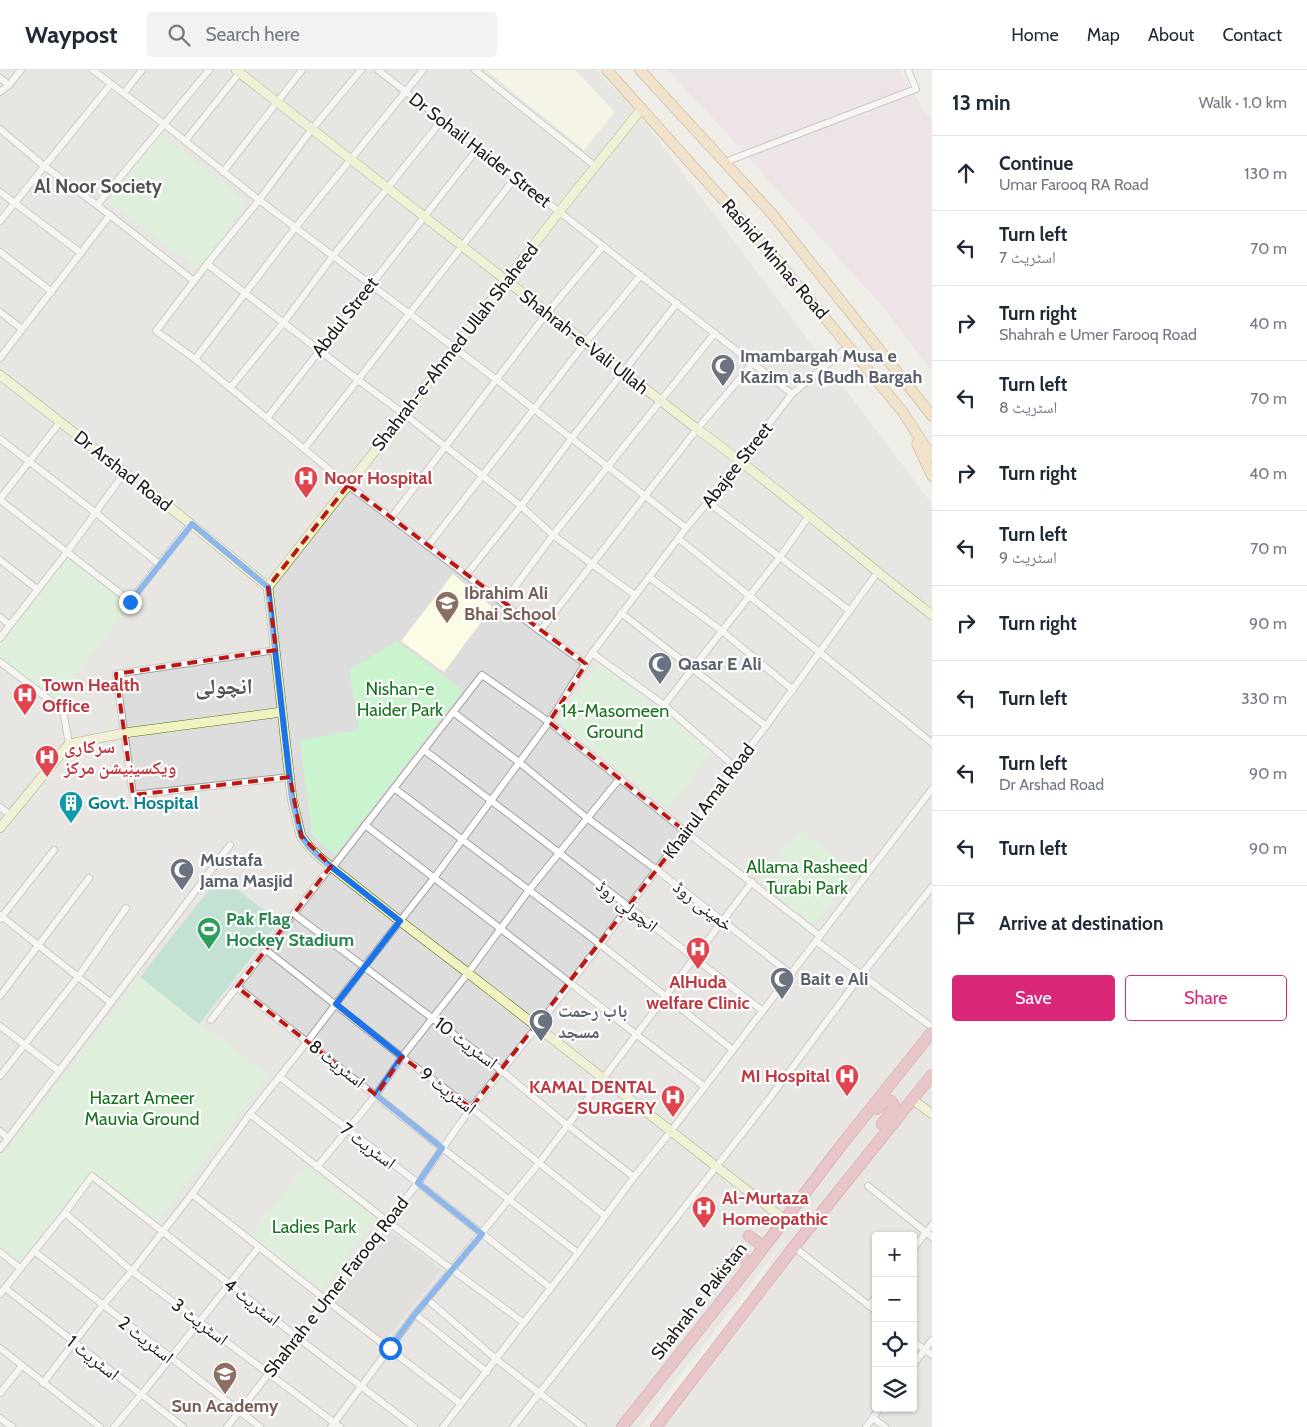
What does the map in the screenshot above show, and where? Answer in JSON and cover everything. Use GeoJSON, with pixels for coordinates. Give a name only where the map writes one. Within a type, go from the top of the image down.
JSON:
{"type":"FeatureCollection","features":[{"type":"Feature","properties":{"kind":"highway","name":"Shahrah e Pakistan"},"geometry":{"type":"LineString","coordinates":[[622,1427],[932,1032]]}},
{"type":"Feature","properties":{"kind":"highway"},"geometry":{"type":"LineString","coordinates":[[656,1427],[794,1247],[932,1075]]}},
{"type":"Feature","properties":{"kind":"highway"},"geometry":{"type":"LineString","coordinates":[[843,1143],[856,1135],[884,1102],[891,1100],[894,1110],[863,1150],[848,1180]]}},
{"type":"Feature","properties":{"kind":"highway"},"geometry":{"type":"LineString","coordinates":[[749,1236],[764,1247]]}},
{"type":"Feature","properties":{"kind":"highway"},"geometry":{"type":"LineString","coordinates":[[736,1253],[751,1264]]}},
{"type":"Feature","properties":{"kind":"main road","name":"Rashid Minhas Road"},"geometry":{"type":"LineString","coordinates":[[607,70],[776,259],[902,411],[932,457]]}},
{"type":"Feature","properties":{"kind":"main road","name":"Rashid Minhas Road"},"geometry":{"type":"LineString","coordinates":[[640,70],[773,215],[932,415]]}},
{"type":"Feature","properties":{"kind":"main road"},"geometry":{"type":"LineString","coordinates":[[902,411],[932,476]]}},
{"type":"Feature","properties":{"kind":"street"},"geometry":{"type":"LineString","coordinates":[[0,92],[9,85],[21,70]]}},
{"type":"Feature","properties":{"kind":"street"},"geometry":{"type":"LineString","coordinates":[[93,70],[295,228],[497,380],[686,528]]}},
{"type":"Feature","properties":{"kind":"street"},"geometry":{"type":"LineString","coordinates":[[124,93],[142,70]]}},
{"type":"Feature","properties":{"kind":"street"},"geometry":{"type":"LineString","coordinates":[[97,205],[209,70]]}},
{"type":"Feature","properties":{"kind":"street"},"geometry":{"type":"LineString","coordinates":[[223,172],[302,70]]}},
{"type":"Feature","properties":{"kind":"street"},"geometry":{"type":"LineString","coordinates":[[362,70],[312,129],[156,331],[194,359],[348,485],[586,664]]}},
{"type":"Feature","properties":{"kind":"street","name":"Dr Sohail Haider Street"},"geometry":{"type":"LineString","coordinates":[[378,70],[792,394]]}},
{"type":"Feature","properties":{"kind":"street"},"geometry":{"type":"LineString","coordinates":[[194,359],[295,228],[422,70]]}},
{"type":"Feature","properties":{"kind":"street"},"geometry":{"type":"LineString","coordinates":[[475,70],[595,166]]}},
{"type":"Feature","properties":{"kind":"street"},"geometry":{"type":"LineString","coordinates":[[725,162],[916,89],[908,70]]}},
{"type":"Feature","properties":{"kind":"street"},"geometry":{"type":"LineString","coordinates":[[185,141],[239,71]]}},
{"type":"Feature","properties":{"kind":"street","name":"Shahrah-e-Vali Ullah"},"geometry":{"type":"LineString","coordinates":[[239,71],[505,281],[741,461],[877,573],[932,615]]}},
{"type":"Feature","properties":{"kind":"street"},"geometry":{"type":"LineString","coordinates":[[0,78],[9,85]]}},
{"type":"Feature","properties":{"kind":"street"},"geometry":{"type":"LineString","coordinates":[[0,221],[111,84]]}},
{"type":"Feature","properties":{"kind":"street","name":"Shahrah-e-Ahmed Ullah Shaheed"},"geometry":{"type":"LineString","coordinates":[[268,587],[404,414],[505,281],[642,108]]}},
{"type":"Feature","properties":{"kind":"street"},"geometry":{"type":"LineString","coordinates":[[230,388],[284,322],[332,256],[442,120]]}},
{"type":"Feature","properties":{"kind":"street"},"geometry":{"type":"LineString","coordinates":[[0,129],[44,166],[110,215],[194,282]]}},
{"type":"Feature","properties":{"kind":"street","name":"Abdul Street"},"geometry":{"type":"LineString","coordinates":[[267,418],[478,148]]}},
{"type":"Feature","properties":{"kind":"street"},"geometry":{"type":"LineString","coordinates":[[304,449],[515,178]]}},
{"type":"Feature","properties":{"kind":"street"},"geometry":{"type":"LineString","coordinates":[[0,192],[81,253]]}},
{"type":"Feature","properties":{"kind":"street"},"geometry":{"type":"LineString","coordinates":[[0,358],[110,215]]}},
{"type":"Feature","properties":{"kind":"street"},"geometry":{"type":"LineString","coordinates":[[391,518],[548,313],[603,246]]}},
{"type":"Feature","properties":{"kind":"street"},"geometry":{"type":"LineString","coordinates":[[0,252],[52,292]]}},
{"type":"Feature","properties":{"kind":"street"},"geometry":{"type":"LineString","coordinates":[[207,264],[404,414],[521,506],[553,535],[635,595]]}},
{"type":"Feature","properties":{"kind":"street"},"geometry":{"type":"LineString","coordinates":[[428,546],[640,275]]}},
{"type":"Feature","properties":{"kind":"street"},"geometry":{"type":"LineString","coordinates":[[466,575],[677,304]]}},
{"type":"Feature","properties":{"kind":"street"},"geometry":{"type":"LineString","coordinates":[[0,312],[22,329]]}},
{"type":"Feature","properties":{"kind":"street"},"geometry":{"type":"LineString","coordinates":[[503,603],[553,535],[715,333]]}},
{"type":"Feature","properties":{"kind":"street","name":"Abajee Street"},"geometry":{"type":"LineString","coordinates":[[43,1383],[192,1194],[250,1114],[280,1078],[520,764],[592,653],[686,528],[741,461],[792,394],[849,346]]}},
{"type":"Feature","properties":{"kind":"street"},"geometry":{"type":"LineString","coordinates":[[540,631],[697,429],[753,363]]}},
{"type":"Feature","properties":{"kind":"street","name":"Dr Arshad Road"},"geometry":{"type":"LineString","coordinates":[[0,375],[192,524],[268,587]]}},
{"type":"Feature","properties":{"kind":"street"},"geometry":{"type":"LineString","coordinates":[[60,422],[0,499],[130,602],[192,524]]}},
{"type":"Feature","properties":{"kind":"street"},"geometry":{"type":"LineString","coordinates":[[0,439],[159,564]]}},
{"type":"Feature","properties":{"kind":"street"},"geometry":{"type":"LineString","coordinates":[[0,638],[67,552],[125,472]]}},
{"type":"Feature","properties":{"kind":"street"},"geometry":{"type":"LineString","coordinates":[[708,502],[850,611]]}},
{"type":"Feature","properties":{"kind":"street"},"geometry":{"type":"LineString","coordinates":[[664,706],[780,557],[809,516]]}},
{"type":"Feature","properties":{"kind":"street"},"geometry":{"type":"LineString","coordinates":[[679,539],[932,743]]}},
{"type":"Feature","properties":{"kind":"street"},"geometry":{"type":"LineString","coordinates":[[0,560],[38,589]]}},
{"type":"Feature","properties":{"kind":"street","name":"Khairul Amal Road"},"geometry":{"type":"LineString","coordinates":[[537,1027],[736,767],[877,573]]}},
{"type":"Feature","properties":{"kind":"street"},"geometry":{"type":"LineString","coordinates":[[650,577],[722,631],[793,690]]}},
{"type":"Feature","properties":{"kind":"street"},"geometry":{"type":"LineString","coordinates":[[268,587],[292,799],[301,836],[309,847],[331,867],[785,1220]]}},
{"type":"Feature","properties":{"kind":"street"},"geometry":{"type":"LineString","coordinates":[[621,613],[766,726]]}},
{"type":"Feature","properties":{"kind":"street"},"geometry":{"type":"LineString","coordinates":[[0,617],[10,625]]}},
{"type":"Feature","properties":{"kind":"street"},"geometry":{"type":"LineString","coordinates":[[276,650],[116,674],[133,795],[290,777]]}},
{"type":"Feature","properties":{"kind":"street"},"geometry":{"type":"LineString","coordinates":[[592,653],[664,706],[736,767]]}},
{"type":"Feature","properties":{"kind":"street"},"geometry":{"type":"LineString","coordinates":[[0,662],[63,710],[69,744]]}},
{"type":"Feature","properties":{"kind":"street"},"geometry":{"type":"LineString","coordinates":[[212,1020],[482,675],[549,722],[686,832],[752,882],[861,975],[932,1027]]}},
{"type":"Feature","properties":{"kind":"street"},"geometry":{"type":"LineString","coordinates":[[0,828],[69,744],[124,733],[282,712]]}},
{"type":"Feature","properties":{"kind":"street","name":"خمینی روڈ"},"geometry":{"type":"LineString","coordinates":[[453,712],[587,818],[791,974]]}},
{"type":"Feature","properties":{"kind":"street","name":"انچولی روڈ"},"geometry":{"type":"LineString","coordinates":[[424,750],[560,852],[694,959],[763,1011]]}},
{"type":"Feature","properties":{"kind":"street"},"geometry":{"type":"LineString","coordinates":[[318,1167],[376,1095],[402,1057],[530,890],[620,778]]}},
{"type":"Feature","properties":{"kind":"street"},"geometry":{"type":"LineString","coordinates":[[394,788],[600,944],[733,1050]]}},
{"type":"Feature","properties":{"kind":"street"},"geometry":{"type":"LineString","coordinates":[[444,1427],[932,789]]}},
{"type":"Feature","properties":{"kind":"street"},"geometry":{"type":"LineString","coordinates":[[0,806],[10,815]]}},
{"type":"Feature","properties":{"kind":"street"},"geometry":{"type":"LineString","coordinates":[[365,825],[706,1086]]}},
{"type":"Feature","properties":{"kind":"street"},"geometry":{"type":"LineString","coordinates":[[0,1148],[230,845]]}},
{"type":"Feature","properties":{"kind":"street"},"geometry":{"type":"LineString","coordinates":[[54,850],[1,917],[111,1003]]}},
{"type":"Feature","properties":{"kind":"street"},"geometry":{"type":"LineString","coordinates":[[0,996],[89,878]]}},
{"type":"Feature","properties":{"kind":"street"},"geometry":{"type":"LineString","coordinates":[[335,1426],[361,1387],[415,1314],[539,1163],[752,882]]}},
{"type":"Feature","properties":{"kind":"street"},"geometry":{"type":"LineString","coordinates":[[513,1427],[769,1099],[861,975],[932,888]]}},
{"type":"Feature","properties":{"kind":"street"},"geometry":{"type":"LineString","coordinates":[[0,1076],[78,976],[126,908]]}},
{"type":"Feature","properties":{"kind":"street","name":"اسٹریٹ 10"},"geometry":{"type":"LineString","coordinates":[[294,914],[501,1070],[634,1177]]}},
{"type":"Feature","properties":{"kind":"street","name":"اسٹریٹ 9"},"geometry":{"type":"LineString","coordinates":[[266,950],[402,1057],[471,1108],[605,1216]]}},
{"type":"Feature","properties":{"kind":"street","name":"اسٹریٹ 8"},"geometry":{"type":"LineString","coordinates":[[238,987],[442,1148],[578,1252]]}},
{"type":"Feature","properties":{"kind":"street"},"geometry":{"type":"LineString","coordinates":[[0,1026],[59,1071]]}},
{"type":"Feature","properties":{"kind":"street","name":"Shahrah e Umer Farooq Road"},"geometry":{"type":"LineString","coordinates":[[227,1427],[418,1183],[471,1108],[537,1027]]}},
{"type":"Feature","properties":{"kind":"street","name":"اسٹریٹ 7"},"geometry":{"type":"LineString","coordinates":[[280,1078],[418,1183],[551,1288]]}},
{"type":"Feature","properties":{"kind":"street"},"geometry":{"type":"LineString","coordinates":[[912,1099],[932,1114]]}},
{"type":"Feature","properties":{"kind":"street"},"geometry":{"type":"LineString","coordinates":[[250,1114],[387,1221],[524,1323]]}},
{"type":"Feature","properties":{"kind":"street"},"geometry":{"type":"LineString","coordinates":[[0,1132],[8,1138]]}},
{"type":"Feature","properties":{"kind":"street","name":"اسٹریٹ 4"},"geometry":{"type":"LineString","coordinates":[[65,1213],[92,1176],[296,1337],[414,1427]]}},
{"type":"Feature","properties":{"kind":"street"},"geometry":{"type":"LineString","coordinates":[[868,1186],[929,1235]]}},
{"type":"Feature","properties":{"kind":"street"},"geometry":{"type":"LineString","coordinates":[[192,1194],[461,1404]]}},
{"type":"Feature","properties":{"kind":"street"},"geometry":{"type":"LineString","coordinates":[[0,1294],[65,1213]]}},
{"type":"Feature","properties":{"kind":"street","name":"اسٹریٹ 3"},"geometry":{"type":"LineString","coordinates":[[65,1213],[132,1271],[335,1426]]}},
{"type":"Feature","properties":{"kind":"street"},"geometry":{"type":"LineString","coordinates":[[917,1246],[929,1235],[932,1225]]}},
{"type":"Feature","properties":{"kind":"street"},"geometry":{"type":"LineString","coordinates":[[114,1427],[259,1246]]}},
{"type":"Feature","properties":{"kind":"street"},"geometry":{"type":"LineString","coordinates":[[794,1247],[872,1308]]}},
{"type":"Feature","properties":{"kind":"street","name":"اسٹریٹ 2"},"geometry":{"type":"LineString","coordinates":[[34,1251],[102,1306],[260,1427]]}},
{"type":"Feature","properties":{"kind":"street"},"geometry":{"type":"LineString","coordinates":[[0,1252],[20,1268]]}},
{"type":"Feature","properties":{"kind":"street","name":"اسٹریٹ 1"},"geometry":{"type":"LineString","coordinates":[[5,1288],[182,1427]]}},
{"type":"Feature","properties":{"kind":"street"},"geometry":{"type":"LineString","coordinates":[[428,1300],[496,1359],[583,1427]]}},
{"type":"Feature","properties":{"kind":"street"},"geometry":{"type":"LineString","coordinates":[[869,1306],[872,1302]]}},
{"type":"Feature","properties":{"kind":"street"},"geometry":{"type":"LineString","coordinates":[[415,1314],[487,1372]]}},
{"type":"Feature","properties":{"kind":"street"},"geometry":{"type":"LineString","coordinates":[[917,1360],[932,1340]]}},
{"type":"Feature","properties":{"kind":"street"},"geometry":{"type":"LineString","coordinates":[[917,1344],[932,1355]]}},
{"type":"Feature","properties":{"kind":"street"},"geometry":{"type":"LineString","coordinates":[[0,1348],[100,1427]]}},
{"type":"Feature","properties":{"kind":"street"},"geometry":{"type":"LineString","coordinates":[[0,1393],[22,1366]]}},
{"type":"Feature","properties":{"kind":"street"},"geometry":{"type":"LineString","coordinates":[[866,1427],[877,1412]]}},
{"type":"Feature","properties":{"kind":"street"},"geometry":{"type":"LineString","coordinates":[[0,1418],[12,1427]]}},
{"type":"Feature","properties":{"kind":"street"},"geometry":{"type":"LineString","coordinates":[[873,1418],[885,1427]]}},
{"type":"Feature","properties":{"kind":"highlighted area"},"geometry":{"type":"Polygon","coordinates":[[[348,485],[586,664],[549,722],[686,832],[471,1108],[402,1057],[376,1095],[237,987],[331,866],[301,836],[290,777],[133,795],[116,674],[276,650],[268,587],[348,485]]]}},
{"type":"Feature","properties":{"kind":"shaded area"},"geometry":{"type":"Polygon","coordinates":[[[0,70],[596,70],[636,111],[932,504],[932,1427],[663,1427],[788,1236],[640,1427],[0,1427],[0,70]]]}},
{"type":"Feature","properties":{"kind":"shaded area"},"geometry":{"type":"Polygon","coordinates":[[[486,70],[575,70],[615,112],[584,150],[486,70]]]}},
{"type":"Feature","properties":{"kind":"shaded area"},"geometry":{"type":"Polygon","coordinates":[[[668,70],[898,70],[932,122],[932,371],[885,309],[668,70]]]}},
{"type":"Feature","properties":{"kind":"shaded area","name":"Ibrahim Ali Bhai School"},"geometry":{"type":"Polygon","coordinates":[[[453,574],[492,607],[444,672],[401,641],[453,574]]]}},
{"type":"Feature","properties":{"kind":"shaded area"},"geometry":{"type":"Polygon","coordinates":[[[389,1230],[442,1270],[385,1341],[332,1301],[389,1230]]]}},
{"type":"Feature","properties":{"kind":"green space"},"geometry":{"type":"Polygon","coordinates":[[[161,134],[247,202],[199,269],[107,201],[161,134]]]}},
{"type":"Feature","properties":{"kind":"green space"},"geometry":{"type":"Polygon","coordinates":[[[67,552],[131,603],[54,704],[0,662],[0,638],[67,552]]]}},
{"type":"Feature","properties":{"kind":"green space","name":"Nishan-e Haider Park"},"geometry":{"type":"Polygon","coordinates":[[[397,641],[463,691],[335,855],[312,835],[300,740],[359,730],[349,670],[397,641]]]}},
{"type":"Feature","properties":{"kind":"green space","name":"14-Masomeen Ground"},"geometry":{"type":"Polygon","coordinates":[[[599,663],[712,752],[668,808],[556,721],[599,663]]]}},
{"type":"Feature","properties":{"kind":"green space","name":"Allama Rasheed Turabi Park"},"geometry":{"type":"Polygon","coordinates":[[[801,830],[855,874],[812,926],[759,881],[801,830]]]}},
{"type":"Feature","properties":{"kind":"green space","name":"Pak Flag Hockey Stadium"},"geometry":{"type":"Polygon","coordinates":[[[220,876],[279,922],[199,1024],[140,977],[220,876]]]}},
{"type":"Feature","properties":{"kind":"green space","name":"Hazart Ameer Mauvia Ground"},"geometry":{"type":"Polygon","coordinates":[[[140,977],[269,1076],[156,1223],[90,1173],[18,1263],[0,1248],[0,1158],[140,977]]]}},
{"type":"Feature","properties":{"kind":"green space","name":"Ladies Park"},"geometry":{"type":"Polygon","coordinates":[[[306,1166],[375,1219],[323,1289],[249,1236],[306,1166]]]}},
{"type":"Feature","properties":{"kind":"place","name":"Imambargah Musa e Kazim a.s (Budh Bargah"},"geometry":{"type":"Point","coordinates":[723,387]}},
{"type":"Feature","properties":{"kind":"place","name":"Noor Hospital"},"geometry":{"type":"Point","coordinates":[306,499]}},
{"type":"Feature","properties":{"kind":"place","name":"Ibrahim Ali Bhai School"},"geometry":{"type":"Point","coordinates":[447,624]}},
{"type":"Feature","properties":{"kind":"place","name":"Qasar E Ali"},"geometry":{"type":"Point","coordinates":[660,685]}},
{"type":"Feature","properties":{"kind":"place","name":"Town Health Office"},"geometry":{"type":"Point","coordinates":[25,716]}},
{"type":"Feature","properties":{"kind":"place","name":"سرکاری ویکسینیشن مرکز"},"geometry":{"type":"Point","coordinates":[47,778]}},
{"type":"Feature","properties":{"kind":"place","name":"Govt. Hospital"},"geometry":{"type":"Point","coordinates":[71,824]}},
{"type":"Feature","properties":{"kind":"place","name":"Mustafa Jama Masjid"},"geometry":{"type":"Point","coordinates":[182,891]}},
{"type":"Feature","properties":{"kind":"place","name":"Pak Flag Hockey Stadium"},"geometry":{"type":"Point","coordinates":[209,950]}},
{"type":"Feature","properties":{"kind":"place","name":"AlHuda welfare Clinic"},"geometry":{"type":"Point","coordinates":[698,970]}},
{"type":"Feature","properties":{"kind":"place","name":"Bait e Ali"},"geometry":{"type":"Point","coordinates":[782,1000]}},
{"type":"Feature","properties":{"kind":"place","name":"باب رحمت مسجد"},"geometry":{"type":"Point","coordinates":[541,1042]}},
{"type":"Feature","properties":{"kind":"place","name":"MI Hospital"},"geometry":{"type":"Point","coordinates":[847,1097]}},
{"type":"Feature","properties":{"kind":"place","name":"KAMAL DENTAL SURGERY"},"geometry":{"type":"Point","coordinates":[673,1118]}},
{"type":"Feature","properties":{"kind":"place","name":"Al-Murtaza Homeopathic"},"geometry":{"type":"Point","coordinates":[704,1229]}},
{"type":"Feature","properties":{"kind":"place","name":"Sun Academy"},"geometry":{"type":"Point","coordinates":[225,1395]}},
{"type":"Feature","properties":{"kind":"district","name":"Al Noor Society"},"geometry":{"type":"Point","coordinates":[98,186]}},
{"type":"Feature","properties":{"kind":"district","name":"انچولی"},"geometry":{"type":"Point","coordinates":[224,686]}},
{"type":"Feature","properties":{"kind":"route"},"geometry":{"type":"LineString","coordinates":[[130,602],[192,524],[268,587],[292,799],[301,836],[320,858],[400,921],[336,1004],[402,1057],[376,1095],[442,1148],[418,1183],[482,1234],[415,1314],[390,1348]]}}]}
